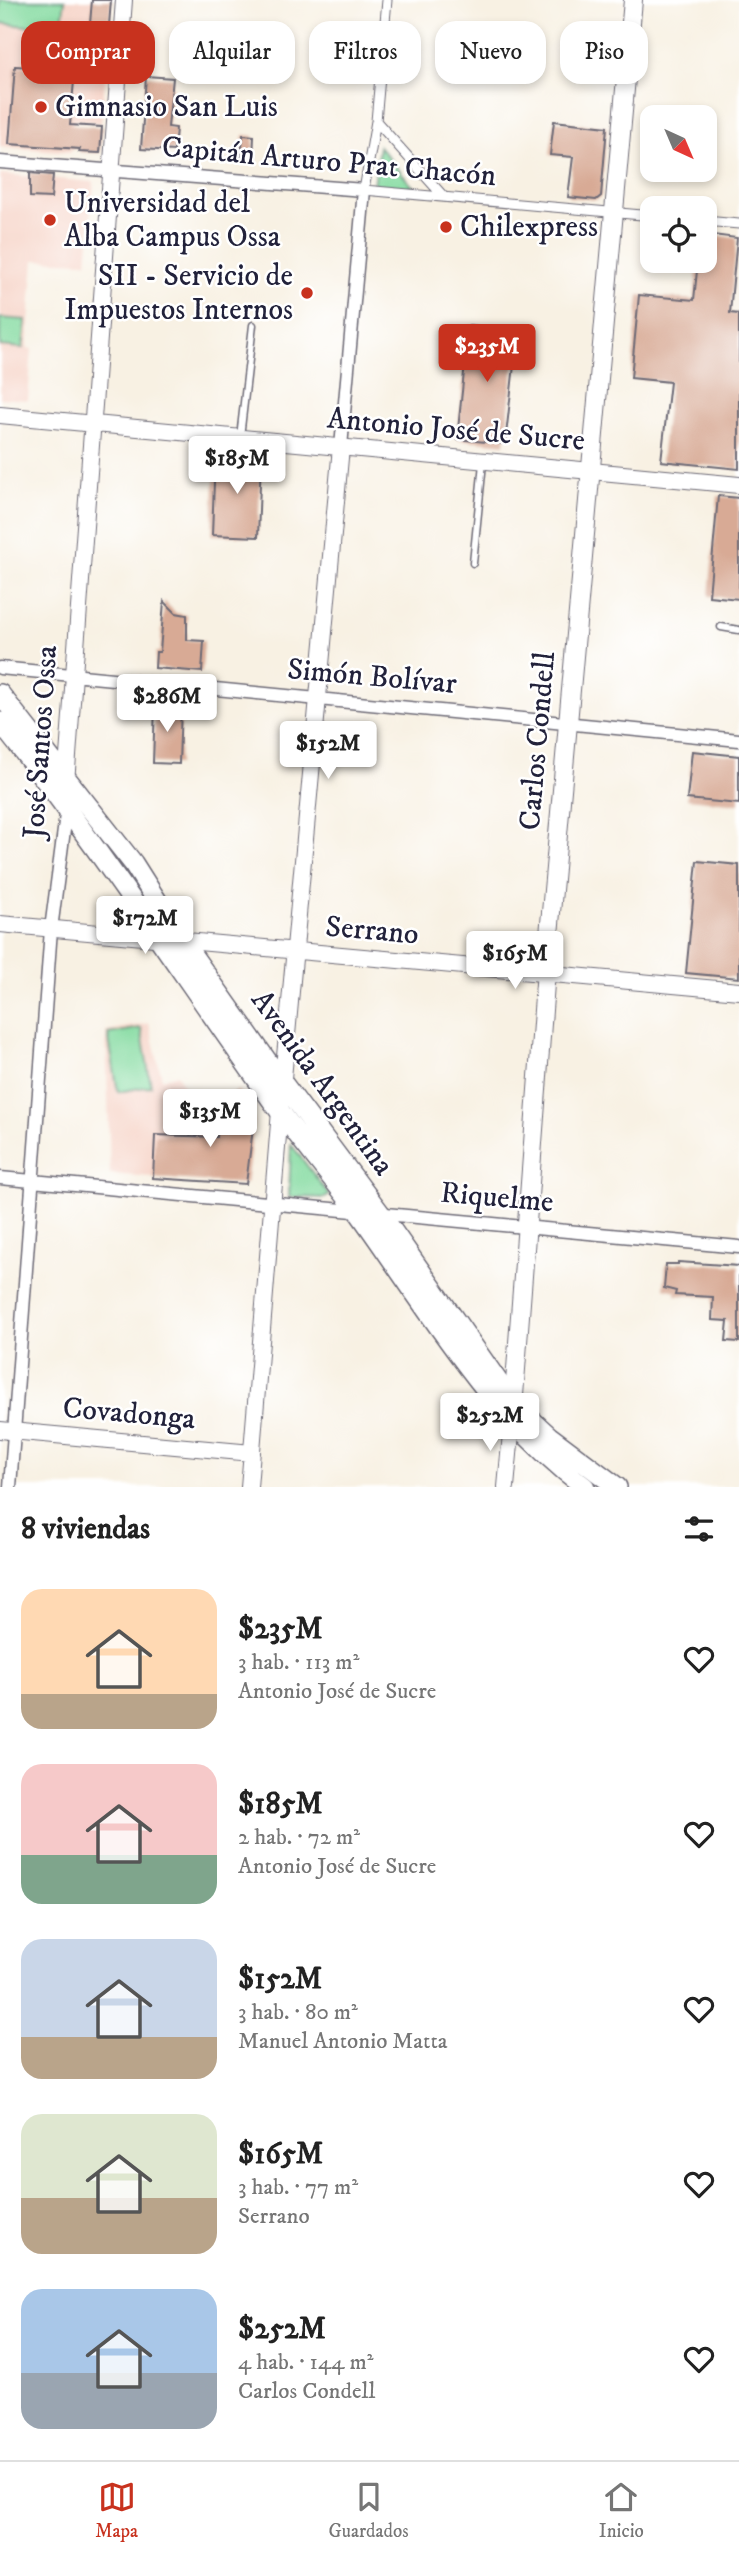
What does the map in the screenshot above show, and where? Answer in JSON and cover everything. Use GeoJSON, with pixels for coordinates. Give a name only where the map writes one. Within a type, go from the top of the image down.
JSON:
{"type":"FeatureCollection","features":[{"type":"Feature","properties":{"kind":"main road","name":"Carlos Condell"},"geometry":{"type":"LineString","coordinates":[[512,1413],[546,975],[632,0]]}},
{"type":"Feature","properties":{"kind":"main road","name":"Avenida Argentina"},"geometry":{"type":"LineString","coordinates":[[0,694],[133,863],[183,942],[282,1082],[380,1213],[512,1413],[551,1460],[585,1487]]}},
{"type":"Feature","properties":{"kind":"main road","name":"Avenida Argentina"},"geometry":{"type":"LineString","coordinates":[[0,722],[7,739],[67,806],[280,1111],[358,1212],[490,1397],[549,1436],[617,1487]]}},
{"type":"Feature","properties":{"kind":"street","name":"José Santos Ossa"},"geometry":{"type":"LineString","coordinates":[[10,1487],[7,1431],[32,1181],[51,929],[67,806],[66,780],[124,0]]}},
{"type":"Feature","properties":{"kind":"street"},"geometry":{"type":"LineString","coordinates":[[249,1487],[282,1082],[364,190],[376,121],[387,0]]}},
{"type":"Feature","properties":{"kind":"street"},"geometry":{"type":"LineString","coordinates":[[376,121],[443,197]]}},
{"type":"Feature","properties":{"kind":"street","name":"Capitán Arturo Prat Chacón"},"geometry":{"type":"LineString","coordinates":[[0,162],[364,190],[640,215]]}},
{"type":"Feature","properties":{"kind":"street"},"geometry":{"type":"LineString","coordinates":[[717,222],[739,224]]}},
{"type":"Feature","properties":{"kind":"street","name":"Antonio José de Sucre"},"geometry":{"type":"LineString","coordinates":[[0,415],[739,485]]}},
{"type":"Feature","properties":{"kind":"street","name":"Simón Bolívar"},"geometry":{"type":"LineString","coordinates":[[0,668],[739,738]]}},
{"type":"Feature","properties":{"kind":"street","name":"Serrano"},"geometry":{"type":"LineString","coordinates":[[0,924],[739,991]]}},
{"type":"Feature","properties":{"kind":"street","name":"Riquelme"},"geometry":{"type":"LineString","coordinates":[[0,1178],[739,1247]]}},
{"type":"Feature","properties":{"kind":"street","name":"Carlos Condell"},"geometry":{"type":"LineString","coordinates":[[506,1487],[512,1413]]}},
{"type":"Feature","properties":{"kind":"street","name":"Covadonga"},"geometry":{"type":"LineString","coordinates":[[7,1431],[252,1453]]}},
{"type":"Feature","properties":{"kind":"lane"},"geometry":{"type":"LineString","coordinates":[[240,438],[253,325]]}},
{"type":"Feature","properties":{"kind":"lane"},"geometry":{"type":"LineString","coordinates":[[473,563],[483,461]]}},
{"type":"Feature","properties":{"kind":"lane"},"geometry":{"type":"LineString","coordinates":[[721,627],[739,629]]}},
{"type":"Feature","properties":{"kind":"shaded area"},"geometry":{"type":"Polygon","coordinates":[[[0,0],[112,0],[110,21],[21,21],[21,84],[104,84],[101,123],[74,120],[71,152],[0,147],[0,0]]]}},
{"type":"Feature","properties":{"kind":"shaded area"},"geometry":{"type":"Polygon","coordinates":[[[0,174],[94,182],[87,262],[34,260],[27,348],[32,349],[28,400],[0,398],[0,174]]]}},
{"type":"Feature","properties":{"kind":"shaded area"},"geometry":{"type":"Polygon","coordinates":[[[149,1023],[162,1079],[177,1074],[196,1105],[214,1107],[238,1090],[254,1120],[246,1184],[110,1174],[106,1031],[149,1023]]]}},
{"type":"Feature","properties":{"kind":"green space"},"geometry":{"type":"Polygon","coordinates":[[[0,0],[65,0],[62,21],[21,21],[21,25],[0,23],[0,0]]]}},
{"type":"Feature","properties":{"kind":"green space"},"geometry":{"type":"Polygon","coordinates":[[[379,146],[414,188],[374,185],[379,146]]]}},
{"type":"Feature","properties":{"kind":"green space"},"geometry":{"type":"Polygon","coordinates":[[[0,318],[26,320],[23,348],[0,346],[0,318]]]}},
{"type":"Feature","properties":{"kind":"green space"},"geometry":{"type":"Polygon","coordinates":[[[141,1028],[151,1086],[118,1092],[108,1034],[141,1028]]]}},
{"type":"Feature","properties":{"kind":"green space"},"geometry":{"type":"Polygon","coordinates":[[[291,1144],[329,1195],[325,1198],[289,1197],[291,1144]]]}},
{"type":"Feature","properties":{"kind":"building"},"geometry":{"type":"Polygon","coordinates":[[[92,0],[111,0],[109,21],[90,21],[92,0]]]}},
{"type":"Feature","properties":{"kind":"building","name":"Gimnasio San Luis"},"geometry":{"type":"Polygon","coordinates":[[[15,66],[21,66],[21,84],[74,84],[70,125],[102,127],[100,153],[9,144],[15,66]]]}},
{"type":"Feature","properties":{"kind":"building"},"geometry":{"type":"Polygon","coordinates":[[[155,77],[169,78],[169,84],[172,84],[168,127],[176,128],[174,151],[141,149],[145,84],[155,84],[155,77]]]}},
{"type":"Feature","properties":{"kind":"building"},"geometry":{"type":"Polygon","coordinates":[[[554,121],[607,127],[601,196],[596,200],[568,197],[573,157],[550,155],[554,121]]]}},
{"type":"Feature","properties":{"kind":"building"},"geometry":{"type":"Polygon","coordinates":[[[243,135],[254,136],[253,160],[241,159],[243,135]]]}},
{"type":"Feature","properties":{"kind":"building"},"geometry":{"type":"Polygon","coordinates":[[[30,173],[53,175],[51,198],[30,197],[30,173]]]}},
{"type":"Feature","properties":{"kind":"building"},"geometry":{"type":"Polygon","coordinates":[[[717,236],[737,238],[730,313],[739,314],[739,469],[661,461],[670,382],[631,378],[639,295],[694,300],[697,273],[717,273],[717,236]]]}},
{"type":"Feature","properties":{"kind":"building"},"geometry":{"type":"Polygon","coordinates":[[[469,325],[518,330],[505,444],[457,439],[469,325]]]}},
{"type":"Feature","properties":{"kind":"building"},"geometry":{"type":"Polygon","coordinates":[[[215,456],[261,457],[258,537],[212,535],[215,456]]]}},
{"type":"Feature","properties":{"kind":"building"},"geometry":{"type":"Polygon","coordinates":[[[718,496],[739,498],[739,599],[709,596],[718,496]]]}},
{"type":"Feature","properties":{"kind":"building"},"geometry":{"type":"Polygon","coordinates":[[[164,601],[176,613],[187,615],[187,640],[204,641],[202,672],[155,668],[156,652],[160,652],[164,601]]]}},
{"type":"Feature","properties":{"kind":"building"},"geometry":{"type":"Polygon","coordinates":[[[155,705],[181,706],[179,764],[153,763],[155,705]]]}},
{"type":"Feature","properties":{"kind":"building"},"geometry":{"type":"Polygon","coordinates":[[[692,751],[739,756],[739,804],[687,799],[692,751]]]}},
{"type":"Feature","properties":{"kind":"building"},"geometry":{"type":"Polygon","coordinates":[[[697,861],[739,865],[739,978],[686,973],[697,861]]]}},
{"type":"Feature","properties":{"kind":"building"},"geometry":{"type":"Polygon","coordinates":[[[238,1090],[254,1120],[246,1184],[153,1178],[155,1135],[217,1137],[219,1119],[214,1107],[238,1090]]]}},
{"type":"Feature","properties":{"kind":"building"},"geometry":{"type":"Polygon","coordinates":[[[678,1262],[739,1266],[739,1342],[726,1341],[728,1321],[712,1320],[713,1297],[675,1295],[676,1291],[664,1288],[666,1264],[678,1262]]]}},
{"type":"Feature","properties":{"kind":"place","name":"Gimnasio San Luis"},"geometry":{"type":"Point","coordinates":[41,107]}},
{"type":"Feature","properties":{"kind":"place","name":"Universidad del Alba Campus Ossa"},"geometry":{"type":"Point","coordinates":[50,220]}},
{"type":"Feature","properties":{"kind":"place","name":"Chilexpress"},"geometry":{"type":"Point","coordinates":[446,227]}},
{"type":"Feature","properties":{"kind":"place","name":"SII - Servicio de Impuestos Internos"},"geometry":{"type":"Point","coordinates":[307,293]}}]}
